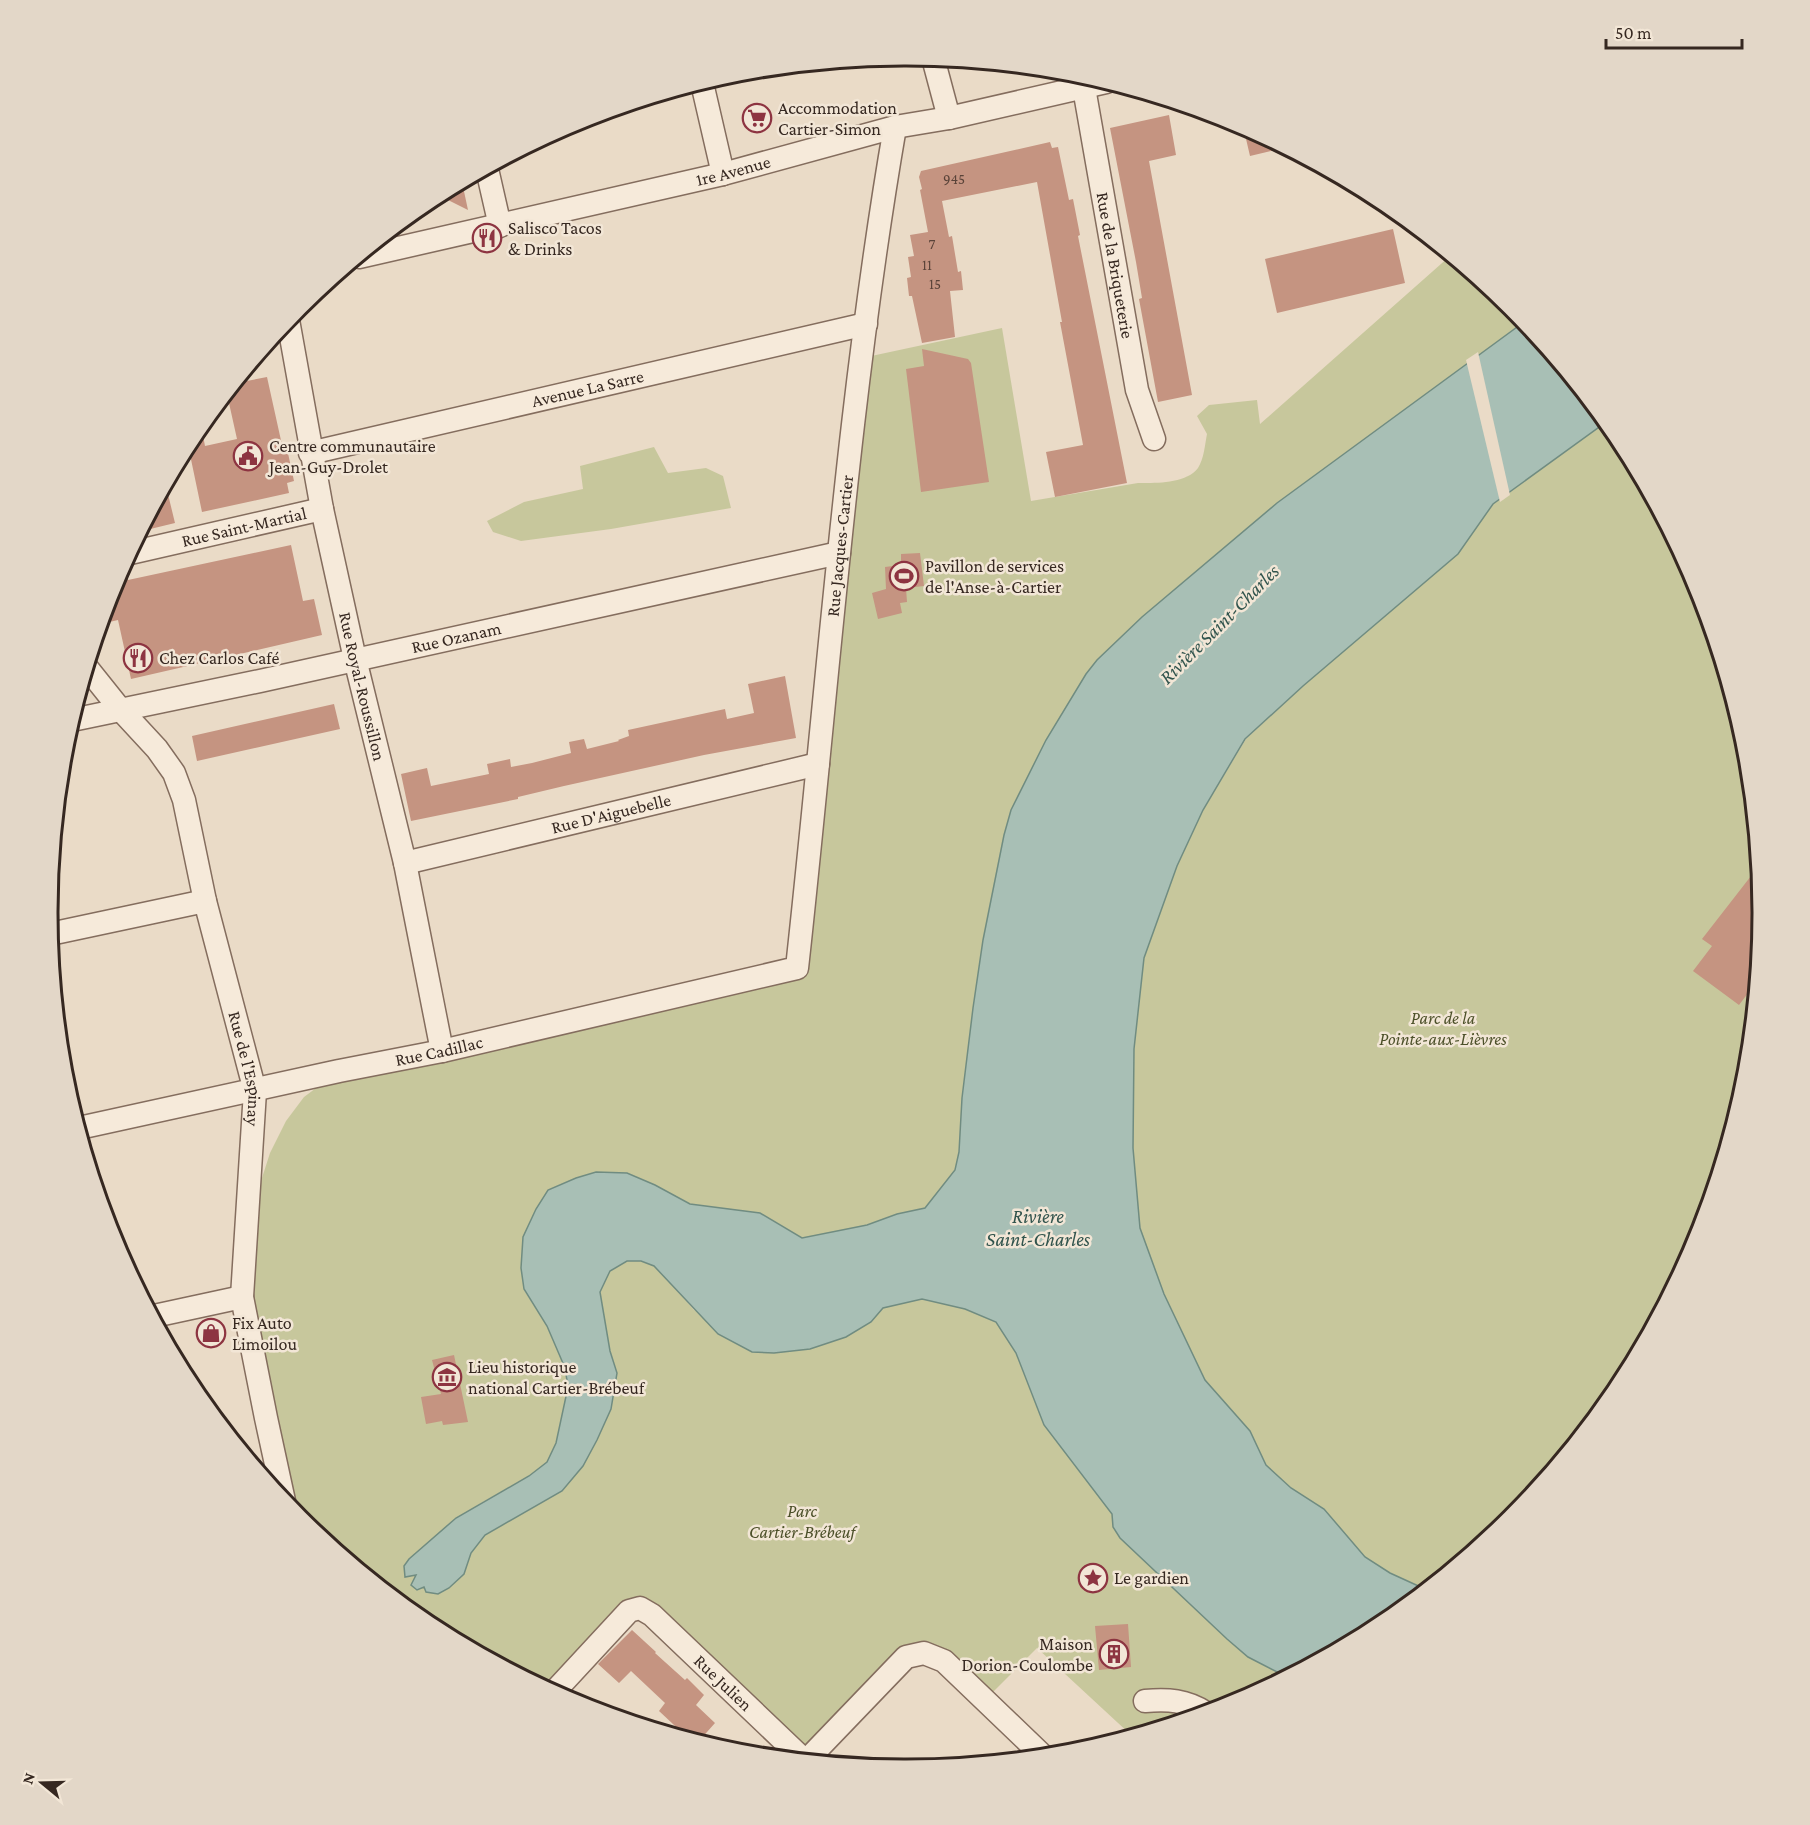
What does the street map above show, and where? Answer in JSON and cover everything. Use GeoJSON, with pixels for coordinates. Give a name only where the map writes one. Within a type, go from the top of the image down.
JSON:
{"type":"FeatureCollection","features":[{"type":"Feature","properties":{"kind":"street"},"geometry":{"type":"LineString","coordinates":[[935,67],[949,118]]}},
{"type":"Feature","properties":{"kind":"street","name":"1re Avenue"},"geometry":{"type":"LineString","coordinates":[[375,254],[723,174],[896,127],[949,118],[1089,87]]}},
{"type":"Feature","properties":{"kind":"street","name":"Rue de la Briqueterie"},"geometry":{"type":"LineString","coordinates":[[1084,88],[1137,390],[1154,439]]}},
{"type":"Feature","properties":{"kind":"street"},"geometry":{"type":"LineString","coordinates":[[704,91],[723,174]]}},
{"type":"Feature","properties":{"kind":"street","name":"Rue Jacques-Cartier"},"geometry":{"type":"LineString","coordinates":[[797,968],[839,553],[877,232],[896,127]]}},
{"type":"Feature","properties":{"kind":"street"},"geometry":{"type":"LineString","coordinates":[[488,176],[500,226]]}},
{"type":"Feature","properties":{"kind":"street","name":"Avenue La Sarre"},"geometry":{"type":"LineString","coordinates":[[310,453],[866,324]]}},
{"type":"Feature","properties":{"kind":"street","name":"Rue Royal-Roussillon"},"geometry":{"type":"LineString","coordinates":[[290,331],[310,453],[355,659],[405,863],[442,1051]]}},
{"type":"Feature","properties":{"kind":"street","name":"Rue Saint-Martial"},"geometry":{"type":"LineString","coordinates":[[140,552],[322,509]]}},
{"type":"Feature","properties":{"kind":"street","name":"Rue Ozanam"},"geometry":{"type":"LineString","coordinates":[[81,718],[260,681],[839,553]]}},
{"type":"Feature","properties":{"kind":"street","name":"Rue de l'Espinay"},"geometry":{"type":"LineString","coordinates":[[93,675],[157,749],[174,773],[184,800],[205,901],[255,1091],[242,1297],[277,1479]]}},
{"type":"Feature","properties":{"kind":"street","name":"Rue D'Aiguebelle"},"geometry":{"type":"LineString","coordinates":[[405,863],[818,764]]}},
{"type":"Feature","properties":{"kind":"street"},"geometry":{"type":"LineString","coordinates":[[59,932],[205,901]]}},
{"type":"Feature","properties":{"kind":"street","name":"Rue Cadillac"},"geometry":{"type":"LineString","coordinates":[[86,1127],[339,1071],[442,1051],[797,968]]}},
{"type":"Feature","properties":{"kind":"street"},"geometry":{"type":"LineString","coordinates":[[161,1315],[242,1297]]}},
{"type":"Feature","properties":{"kind":"street","name":"Rue Julien"},"geometry":{"type":"LineString","coordinates":[[560,1685],[629,1611],[640,1608],[652,1615],[797,1752]]}},
{"type":"Feature","properties":{"kind":"street"},"geometry":{"type":"LineString","coordinates":[[811,1753],[906,1657],[924,1653],[944,1661],[1036,1749]]}},
{"type":"Feature","properties":{"kind":"street"},"geometry":{"type":"LineString","coordinates":[[1145,1701],[1183,1702],[1195,1708]]}},
{"type":"Feature","properties":{"kind":"green space","name":"Parc Cartier-Brébeuf"},"geometry":{"type":"Polygon","coordinates":[[[1444,261],[1516,328],[1277,503],[1142,617],[1097,660],[1086,674],[1011,810],[983,940],[962,1098],[959,1152],[955,1170],[925,1208],[897,1214],[867,1225],[802,1238],[760,1213],[690,1204],[627,1173],[596,1172],[548,1190],[524,1290],[547,1326],[565,1368],[568,1387],[556,1443],[547,1462],[529,1476],[481,1503],[416,1574],[426,1592],[438,1594],[449,1588],[464,1574],[471,1553],[485,1535],[562,1491],[583,1466],[611,1409],[617,1373],[610,1351],[600,1292],[610,1271],[627,1261],[641,1261],[654,1266],[666,1277],[694,1310],[810,1349],[846,1337],[871,1322],[883,1308],[922,1299],[965,1309],[996,1322],[1016,1353],[1044,1425],[1112,1514],[1113,1527],[1126,1543],[1248,1657],[1278,1672],[1229,1695],[1125,1730],[1037,1648],[985,1700],[924,1653],[814,1754],[799,1752],[640,1608],[561,1686],[482,1646],[390,1584],[347,1549],[280,1483],[242,1297],[247,1225],[270,1153],[286,1121],[304,1097],[339,1071],[797,968],[862,358],[1002,328],[1031,501],[1138,483],[1170,482],[1186,477],[1198,468],[1203,456],[1207,434],[1197,416],[1209,405],[1257,400],[1260,424],[1444,261]]]}},
{"type":"Feature","properties":{"kind":"green space","name":"Parc de la Pointe-aux-Lièvres"},"geometry":{"type":"Polygon","coordinates":[[[1599,427],[1638,489],[1687,589],[1707,640],[1723,693],[1735,747],[1750,857],[1752,912],[1750,968],[1735,1078],[1723,1132],[1707,1185],[1664,1287],[1638,1336],[1609,1383],[1577,1428],[1541,1471],[1504,1511],[1463,1549],[1418,1586],[1390,1573],[1365,1557],[1324,1509],[1291,1488],[1266,1465],[1250,1431],[1205,1380],[1164,1294],[1140,1228],[1133,1148],[1134,1049],[1144,958],[1177,866],[1203,810],[1246,739],[1303,686],[1458,554],[1493,504],[1599,427]]]}},
{"type":"Feature","properties":{"kind":"green space"},"geometry":{"type":"Polygon","coordinates":[[[654,447],[668,473],[706,468],[723,476],[731,508],[611,529],[521,541],[493,532],[487,521],[524,502],[583,489],[580,466],[654,447]]]}},
{"type":"Feature","properties":{"kind":"water","name":"Rivière Saint-Charles"},"geometry":{"type":"Polygon","coordinates":[[[1516,328],[1577,397],[1599,427],[1493,504],[1458,554],[1303,686],[1245,739],[1203,810],[1177,866],[1144,958],[1134,1049],[1133,1148],[1140,1228],[1164,1294],[1205,1380],[1250,1431],[1266,1465],[1291,1488],[1324,1509],[1365,1557],[1390,1573],[1418,1586],[1328,1646],[1278,1672],[1248,1657],[1120,1538],[1113,1527],[1112,1514],[1044,1425],[1016,1353],[996,1322],[965,1309],[922,1299],[883,1308],[871,1322],[846,1337],[810,1349],[774,1353],[752,1352],[718,1334],[654,1266],[641,1261],[627,1261],[610,1271],[600,1292],[610,1351],[617,1373],[611,1409],[583,1466],[562,1491],[485,1535],[471,1553],[464,1574],[449,1588],[438,1594],[426,1592],[424,1587],[417,1590],[411,1585],[416,1575],[405,1577],[404,1566],[409,1559],[456,1518],[529,1476],[547,1462],[556,1443],[568,1387],[565,1368],[547,1326],[524,1289],[521,1268],[523,1237],[548,1190],[596,1172],[627,1173],[690,1204],[760,1213],[802,1238],[867,1225],[897,1214],[925,1208],[955,1170],[959,1152],[962,1098],[983,940],[1011,810],[1046,740],[1097,660],[1142,617],[1277,503],[1516,328]]]}},
{"type":"Feature","properties":{"kind":"pier"},"geometry":{"type":"Polygon","coordinates":[[[1478,352],[1510,495],[1500,502],[1466,360],[1478,352]]]}},
{"type":"Feature","properties":{"kind":"building"},"geometry":{"type":"Polygon","coordinates":[[[1169,115],[1176,155],[1149,161],[1192,395],[1158,402],[1139,299],[1142,298],[1136,262],[1110,128],[1169,115]]]}},
{"type":"Feature","properties":{"kind":"building"},"geometry":{"type":"Polygon","coordinates":[[[1246,138],[1274,150],[1250,156],[1246,138]]]}},
{"type":"Feature","properties":{"kind":"building"},"geometry":{"type":"Polygon","coordinates":[[[1050,142],[1052,148],[1058,147],[1069,200],[1073,199],[1080,235],[1078,236],[1127,483],[1055,497],[1046,452],[1083,445],[1037,182],[942,201],[949,237],[952,236],[958,272],[961,271],[963,290],[950,291],[955,337],[922,343],[912,296],[909,296],[907,278],[911,277],[908,257],[914,256],[910,235],[928,232],[920,190],[922,189],[919,177],[921,171],[1050,142]]]}},
{"type":"Feature","properties":{"kind":"building"},"geometry":{"type":"Polygon","coordinates":[[[464,191],[468,210],[449,200],[464,191]]]}},
{"type":"Feature","properties":{"kind":"building"},"geometry":{"type":"Polygon","coordinates":[[[1393,229],[1405,283],[1277,313],[1265,259],[1393,229]]]}},
{"type":"Feature","properties":{"kind":"building"},"geometry":{"type":"Polygon","coordinates":[[[922,349],[968,359],[971,363],[989,482],[921,492],[906,369],[924,366],[922,349]]]}},
{"type":"Feature","properties":{"kind":"building","name":"Centre communautaire Jean-Guy-Drolet"},"geometry":{"type":"Polygon","coordinates":[[[267,377],[282,445],[286,444],[294,481],[287,483],[289,493],[202,512],[191,458],[204,438],[205,446],[237,439],[229,403],[246,381],[267,377]]]}},
{"type":"Feature","properties":{"kind":"building"},"geometry":{"type":"Polygon","coordinates":[[[168,496],[175,523],[151,529],[168,496]]]}},
{"type":"Feature","properties":{"kind":"building"},"geometry":{"type":"Polygon","coordinates":[[[291,545],[303,601],[314,599],[322,635],[131,679],[118,620],[110,622],[128,578],[128,580],[291,545]]]}},
{"type":"Feature","properties":{"kind":"building","name":"Pavillon de services de l'Anse-à-Cartier"},"geometry":{"type":"Polygon","coordinates":[[[920,553],[924,586],[906,588],[907,602],[900,603],[902,613],[878,619],[872,593],[886,589],[885,567],[901,565],[901,554],[920,553]]]}},
{"type":"Feature","properties":{"kind":"building"},"geometry":{"type":"Polygon","coordinates":[[[785,676],[796,738],[704,755],[564,786],[518,797],[518,799],[411,821],[401,774],[427,768],[431,786],[489,774],[487,764],[510,759],[511,767],[571,753],[569,742],[584,739],[587,749],[619,741],[629,736],[628,730],[725,709],[727,719],[754,713],[748,684],[785,676]]]}},
{"type":"Feature","properties":{"kind":"building"},"geometry":{"type":"Polygon","coordinates":[[[334,704],[340,729],[197,761],[192,736],[334,704]]]}},
{"type":"Feature","properties":{"kind":"building"},"geometry":{"type":"Polygon","coordinates":[[[1751,876],[1750,968],[1747,994],[1739,1005],[1693,971],[1712,946],[1702,939],[1751,876]]]}},
{"type":"Feature","properties":{"kind":"building","name":"Lieu historique national Cartier-Brébeuf"},"geometry":{"type":"Polygon","coordinates":[[[454,1355],[468,1422],[443,1425],[442,1421],[426,1424],[421,1397],[441,1394],[432,1360],[454,1355]]]}},
{"type":"Feature","properties":{"kind":"building","name":"Maison Dorion-Coulombe"},"geometry":{"type":"Polygon","coordinates":[[[1128,1624],[1131,1667],[1099,1670],[1095,1626],[1128,1624]]]}},
{"type":"Feature","properties":{"kind":"building"},"geometry":{"type":"Polygon","coordinates":[[[632,1630],[704,1695],[696,1705],[715,1723],[705,1735],[676,1727],[659,1711],[665,1703],[631,1671],[619,1683],[598,1664],[632,1630]]]}},
{"type":"Feature","properties":{"kind":"place","name":"Accommodation Cartier-Simon"},"geometry":{"type":"Point","coordinates":[757,118]}},
{"type":"Feature","properties":{"kind":"place","name":"Salisco Tacos & Drinks"},"geometry":{"type":"Point","coordinates":[487,238]}},
{"type":"Feature","properties":{"kind":"place","name":"Centre communautaire Jean-Guy-Drolet"},"geometry":{"type":"Point","coordinates":[248,456]}},
{"type":"Feature","properties":{"kind":"place","name":"Pavillon de services de l'Anse-à-Cartier"},"geometry":{"type":"Point","coordinates":[904,576]}},
{"type":"Feature","properties":{"kind":"place","name":"Chez Carlos Café"},"geometry":{"type":"Point","coordinates":[138,658]}},
{"type":"Feature","properties":{"kind":"place","name":"Fix Auto Limoilou"},"geometry":{"type":"Point","coordinates":[211,1333]}},
{"type":"Feature","properties":{"kind":"place","name":"Lieu historique national Cartier-Brébeuf"},"geometry":{"type":"Point","coordinates":[447,1377]}},
{"type":"Feature","properties":{"kind":"place","name":"Le gardien"},"geometry":{"type":"Point","coordinates":[1093,1578]}},
{"type":"Feature","properties":{"kind":"place","name":"Maison Dorion-Coulombe"},"geometry":{"type":"Point","coordinates":[1114,1654]}}]}
